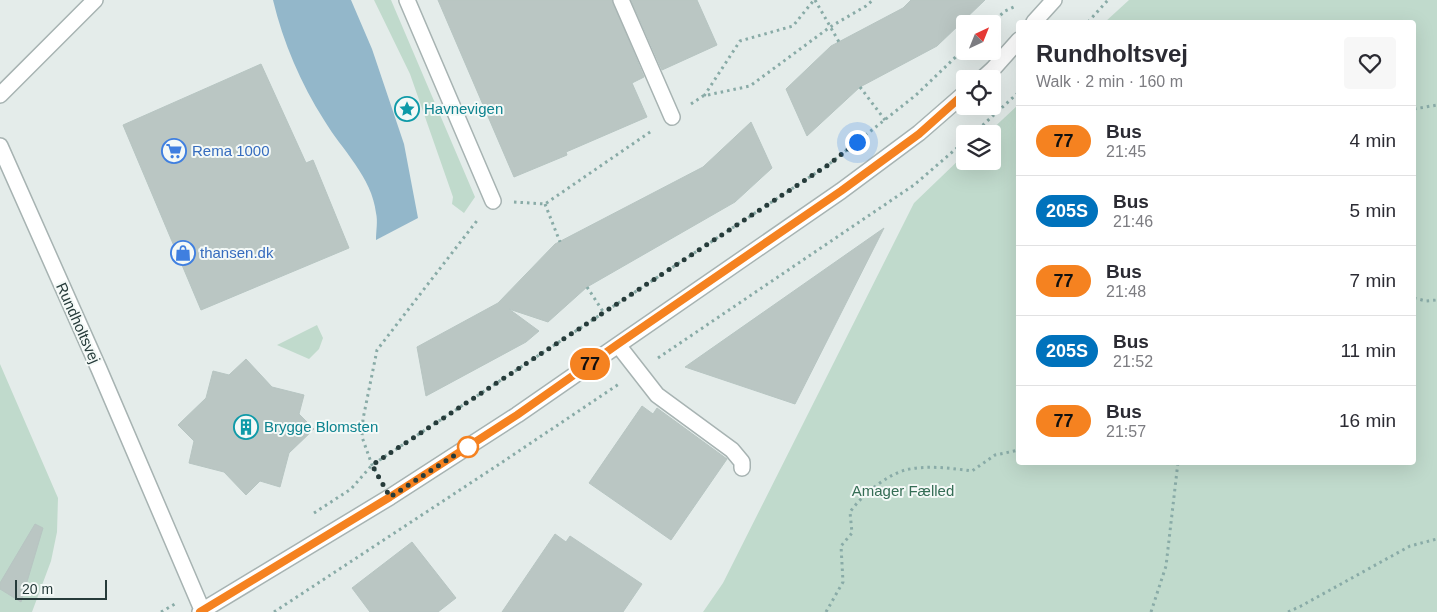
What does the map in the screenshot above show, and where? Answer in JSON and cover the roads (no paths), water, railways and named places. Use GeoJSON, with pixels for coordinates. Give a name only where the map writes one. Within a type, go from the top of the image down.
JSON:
{"type":"FeatureCollection","features":[{"type":"Feature","properties":{"kind":"street"},"geometry":{"type":"LineString","coordinates":[[0,95],[94,0]]}},
{"type":"Feature","properties":{"kind":"street"},"geometry":{"type":"LineString","coordinates":[[407,0],[493,201]]}},
{"type":"Feature","properties":{"kind":"street"},"geometry":{"type":"LineString","coordinates":[[621,0],[672,117]]}},
{"type":"Feature","properties":{"kind":"street"},"geometry":{"type":"LineString","coordinates":[[1036,20],[1054,0]]}},
{"type":"Feature","properties":{"kind":"street"},"geometry":{"type":"LineString","coordinates":[[992,70],[1016,43]]}},
{"type":"Feature","properties":{"kind":"street"},"geometry":{"type":"LineString","coordinates":[[202,611],[390,497],[517,415],[841,191],[919,134],[956,101]]}},
{"type":"Feature","properties":{"kind":"street","name":"Rundholtsvej"},"geometry":{"type":"LineString","coordinates":[[0,146],[99,370],[202,611]]}},
{"type":"Feature","properties":{"kind":"street"},"geometry":{"type":"LineString","coordinates":[[618,344],[657,395],[732,450],[742,462],[742,468]]}},
{"type":"Feature","properties":{"kind":"water","name":"Havnevigen"},"geometry":{"type":"Polygon","coordinates":[[[273,0],[351,0],[372,49],[404,144],[418,218],[376,240],[377,216],[369,188],[363,176],[324,120],[308,92],[287,47],[273,0]]]}},
{"type":"Feature","properties":{"kind":"place","name":"Havnevigen"},"geometry":{"type":"Point","coordinates":[407,109]}},
{"type":"Feature","properties":{"kind":"place","name":"Rema 1000"},"geometry":{"type":"Point","coordinates":[174,151]}},
{"type":"Feature","properties":{"kind":"place","name":"thansen.dk"},"geometry":{"type":"Point","coordinates":[183,253]}},
{"type":"Feature","properties":{"kind":"place","name":"Brygge Blomsten"},"geometry":{"type":"Point","coordinates":[246,427]}},
{"type":"Feature","properties":{"kind":"park label","name":"Amager Fælled"},"geometry":{"type":"Point","coordinates":[903,491]}}]}
